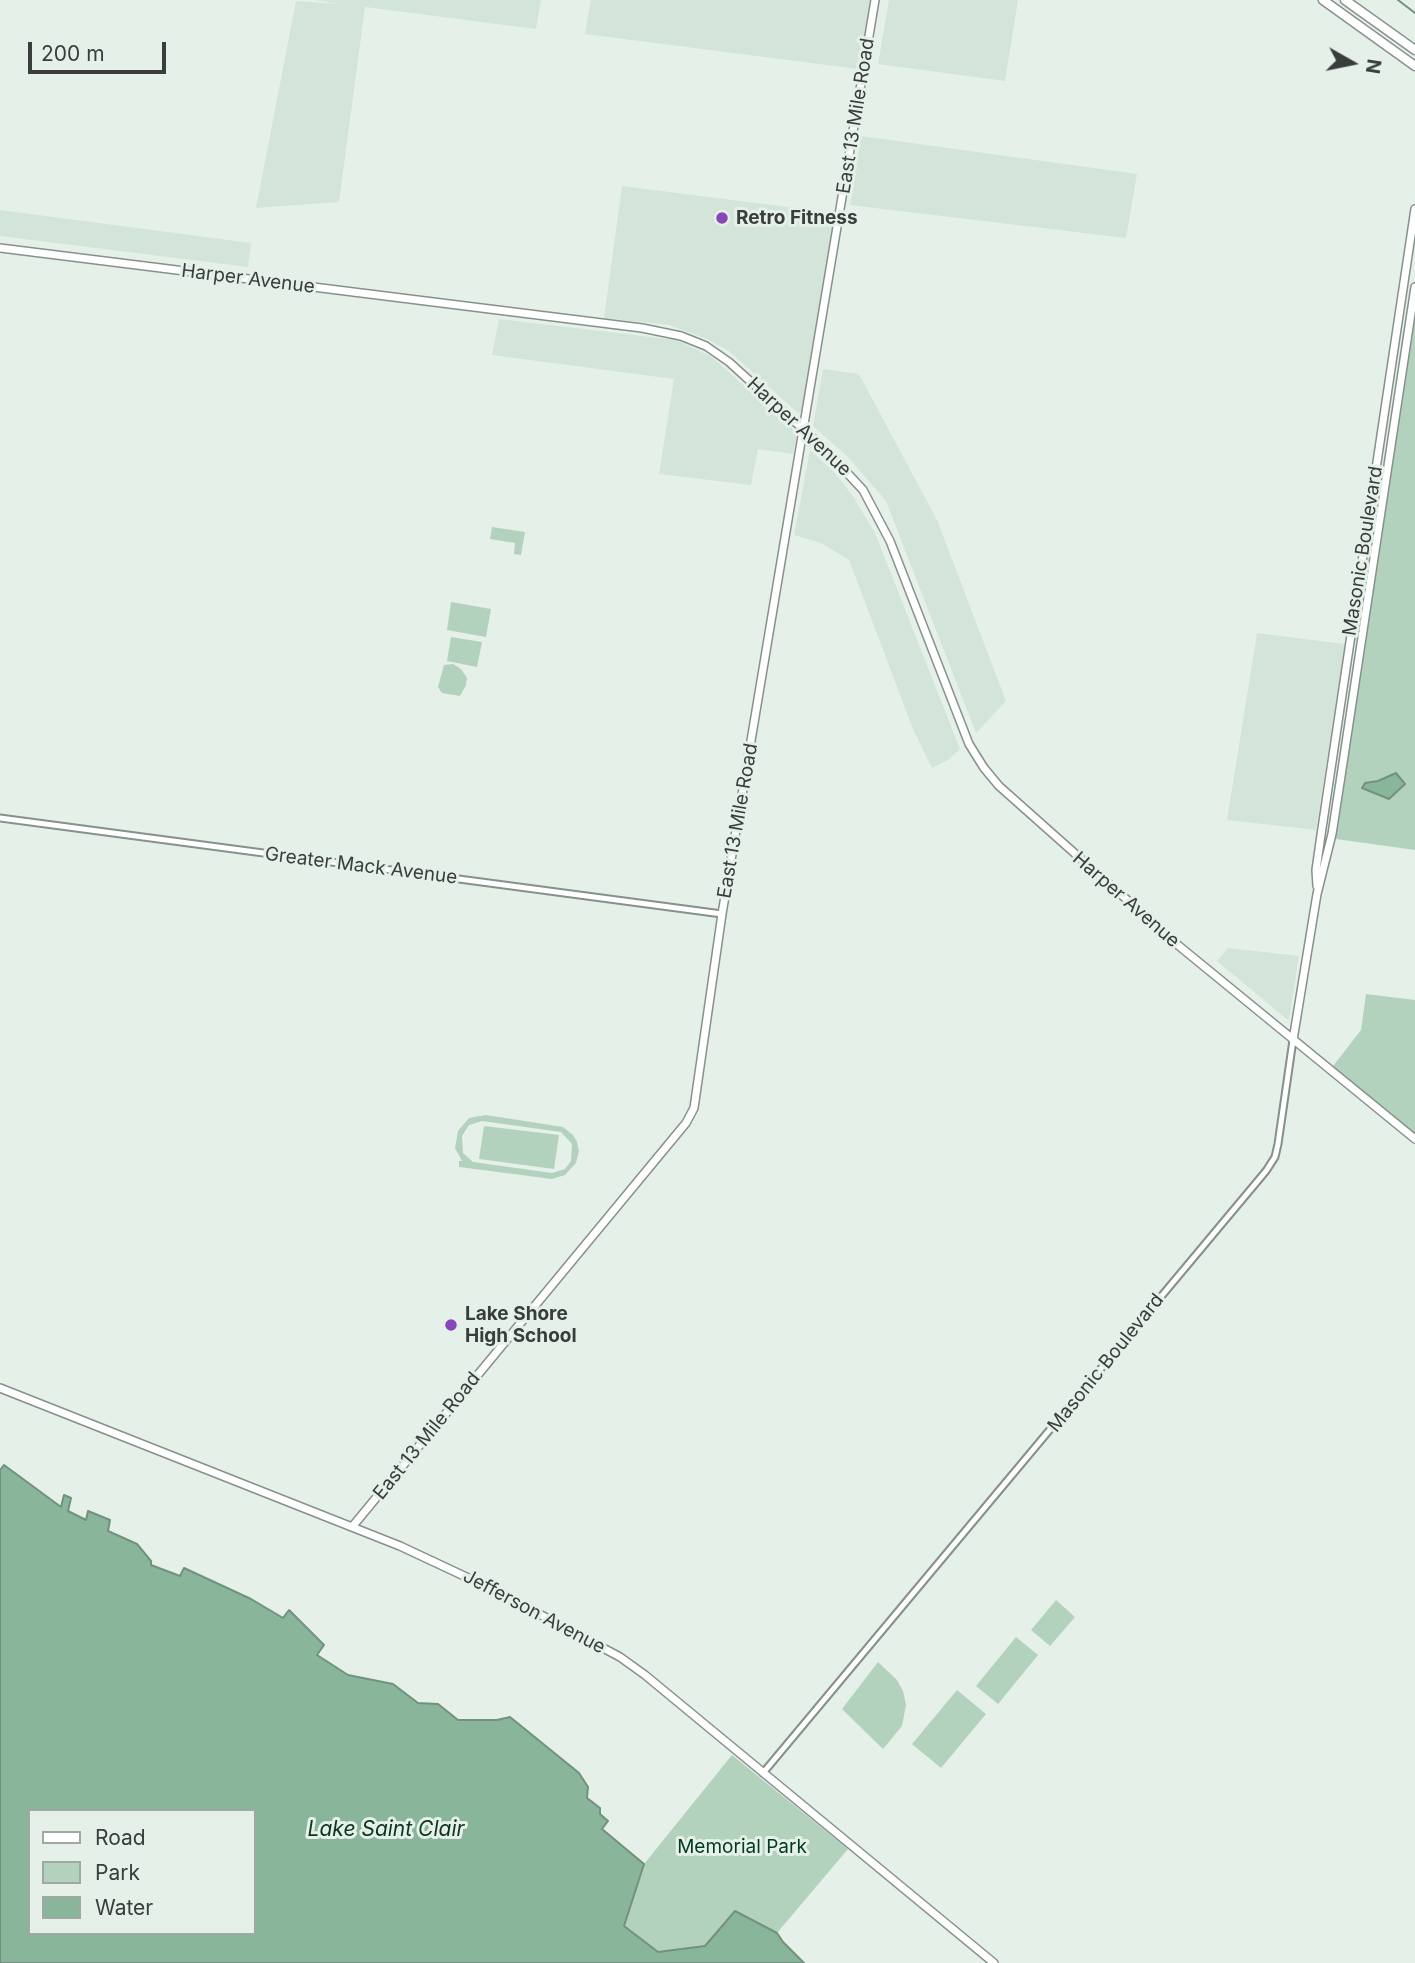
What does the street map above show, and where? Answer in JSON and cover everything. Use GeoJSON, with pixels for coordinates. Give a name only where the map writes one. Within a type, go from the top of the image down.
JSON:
{"type":"FeatureCollection","features":[{"type":"Feature","properties":{"kind":"highway"},"geometry":{"type":"LineString","coordinates":[[1323,0],[1415,66]]}},
{"type":"Feature","properties":{"kind":"highway"},"geometry":{"type":"LineString","coordinates":[[1345,0],[1415,50]]}},
{"type":"Feature","properties":{"kind":"main road","name":"East 13 Mile Road"},"geometry":{"type":"LineString","coordinates":[[352,1527],[686,1123],[695,1100],[722,914],[875,0]]}},
{"type":"Feature","properties":{"kind":"main road","name":"Masonic Boulevard"},"geometry":{"type":"LineString","coordinates":[[1317,894],[1316,870],[1321,835],[1415,209]]}},
{"type":"Feature","properties":{"kind":"main road"},"geometry":{"type":"LineString","coordinates":[[1413,220],[1412,252],[1415,258]]}},
{"type":"Feature","properties":{"kind":"main road","name":"Harper Avenue"},"geometry":{"type":"LineString","coordinates":[[0,248],[664,331],[695,341],[719,354],[848,471],[876,511],[963,729],[984,768],[1011,798],[1179,946],[1415,1139]]}},
{"type":"Feature","properties":{"kind":"main road","name":"Masonic Boulevard"},"geometry":{"type":"LineString","coordinates":[[1293,1040],[1317,894],[1340,787],[1415,287]]}},
{"type":"Feature","properties":{"kind":"main road"},"geometry":{"type":"LineString","coordinates":[[1395,340],[1403,340],[1406,348]]}},
{"type":"Feature","properties":{"kind":"main road"},"geometry":{"type":"LineString","coordinates":[[1383,419],[1396,414]]}},
{"type":"Feature","properties":{"kind":"main road"},"geometry":{"type":"LineString","coordinates":[[1367,532],[1374,532],[1374,559]]}},
{"type":"Feature","properties":{"kind":"main road"},"geometry":{"type":"LineString","coordinates":[[1353,616],[1358,619],[1355,639],[1363,637]]}},
{"type":"Feature","properties":{"kind":"main road"},"geometry":{"type":"LineString","coordinates":[[1347,661],[1345,701],[1351,708]]}},
{"type":"Feature","properties":{"kind":"main road"},"geometry":{"type":"LineString","coordinates":[[1330,774],[1338,779],[1340,787]]}},
{"type":"Feature","properties":{"kind":"main road"},"geometry":{"type":"LineString","coordinates":[[1325,809],[1337,801]]}},
{"type":"Feature","properties":{"kind":"main road"},"geometry":{"type":"LineString","coordinates":[[1321,835],[1332,834]]}},
{"type":"Feature","properties":{"kind":"main road","name":"Jefferson Avenue"},"geometry":{"type":"LineString","coordinates":[[0,1388],[437,1562],[620,1657],[994,1963]]}},
{"type":"Feature","properties":{"kind":"street","name":"Greater Mack Avenue"},"geometry":{"type":"LineString","coordinates":[[0,818],[722,914]]}},
{"type":"Feature","properties":{"kind":"street","name":"Masonic Boulevard"},"geometry":{"type":"LineString","coordinates":[[764,1773],[1266,1171],[1275,1157],[1278,1144],[1293,1040]]}},
{"type":"Feature","properties":{"kind":"shaded area"},"geometry":{"type":"Polygon","coordinates":[[[314,0],[541,0],[536,29],[365,7],[339,202],[256,208],[296,1],[341,4],[314,0]]]}},
{"type":"Feature","properties":{"kind":"shaded area"},"geometry":{"type":"Polygon","coordinates":[[[591,0],[870,0],[858,69],[585,34],[591,0]]]}},
{"type":"Feature","properties":{"kind":"shaded area"},"geometry":{"type":"Polygon","coordinates":[[[889,0],[1018,0],[1005,81],[878,64],[889,0]]]}},
{"type":"Feature","properties":{"kind":"shaded area"},"geometry":{"type":"Polygon","coordinates":[[[861,136],[1137,174],[1126,238],[850,205],[861,136]]]}},
{"type":"Feature","properties":{"kind":"shaded area"},"geometry":{"type":"Polygon","coordinates":[[[622,186],[835,213],[802,411],[798,413],[729,351],[707,339],[669,325],[604,318],[622,186]]]}},
{"type":"Feature","properties":{"kind":"shaded area"},"geometry":{"type":"Polygon","coordinates":[[[0,210],[251,243],[248,267],[0,236],[0,210]]]}},
{"type":"Feature","properties":{"kind":"shaded area"},"geometry":{"type":"Polygon","coordinates":[[[499,319],[676,340],[712,357],[797,433],[793,454],[758,449],[751,485],[659,474],[674,379],[492,355],[499,319]]]}},
{"type":"Feature","properties":{"kind":"shaded area"},"geometry":{"type":"Polygon","coordinates":[[[823,369],[859,374],[937,520],[1006,701],[976,733],[886,501],[848,457],[813,426],[823,369]]]}},
{"type":"Feature","properties":{"kind":"shaded area"},"geometry":{"type":"Polygon","coordinates":[[[810,450],[835,473],[853,496],[875,533],[960,749],[948,760],[932,768],[913,729],[849,560],[821,543],[794,535],[810,450]]]}},
{"type":"Feature","properties":{"kind":"shaded area"},"geometry":{"type":"Polygon","coordinates":[[[1257,633],[1345,644],[1316,830],[1227,820],[1257,633]]]}},
{"type":"Feature","properties":{"kind":"shaded area"},"geometry":{"type":"Polygon","coordinates":[[[1228,948],[1299,956],[1289,1021],[1217,961],[1228,948]]]}},
{"type":"Feature","properties":{"kind":"green space"},"geometry":{"type":"Polygon","coordinates":[[[1415,306],[1415,850],[1336,839],[1415,306]]]}},
{"type":"Feature","properties":{"kind":"green space"},"geometry":{"type":"Polygon","coordinates":[[[492,527],[525,532],[521,555],[514,554],[515,543],[490,539],[492,527]]]}},
{"type":"Feature","properties":{"kind":"green space"},"geometry":{"type":"Polygon","coordinates":[[[451,602],[491,609],[486,637],[447,630],[451,602]]]}},
{"type":"Feature","properties":{"kind":"green space"},"geometry":{"type":"Polygon","coordinates":[[[451,637],[482,642],[477,667],[447,661],[451,637]]]}},
{"type":"Feature","properties":{"kind":"green space"},"geometry":{"type":"Polygon","coordinates":[[[453,664],[461,669],[467,678],[460,696],[442,693],[438,687],[444,665],[453,664]]]}},
{"type":"Feature","properties":{"kind":"green space"},"geometry":{"type":"Polygon","coordinates":[[[1366,994],[1415,1000],[1415,1140],[1330,1070],[1361,1030],[1366,994]]]}},
{"type":"Feature","properties":{"kind":"green space"},"geometry":{"type":"Polygon","coordinates":[[[486,1115],[563,1127],[577,1142],[579,1151],[576,1163],[565,1175],[552,1179],[459,1167],[459,1161],[462,1161],[455,1148],[458,1131],[469,1118],[486,1115]],[[482,1121],[469,1125],[462,1136],[463,1153],[473,1162],[552,1173],[565,1169],[571,1161],[572,1144],[561,1132],[482,1121]]]}},
{"type":"Feature","properties":{"kind":"green space"},"geometry":{"type":"Polygon","coordinates":[[[484,1126],[559,1135],[554,1169],[479,1159],[484,1126]]]}},
{"type":"Feature","properties":{"kind":"green space"},"geometry":{"type":"Polygon","coordinates":[[[1056,1600],[1075,1617],[1050,1646],[1031,1630],[1056,1600]]]}},
{"type":"Feature","properties":{"kind":"green space"},"geometry":{"type":"Polygon","coordinates":[[[1016,1637],[1038,1655],[998,1704],[976,1686],[1016,1637]]]}},
{"type":"Feature","properties":{"kind":"green space"},"geometry":{"type":"Polygon","coordinates":[[[878,1662],[897,1680],[906,1705],[902,1726],[883,1749],[842,1709],[878,1662]]]}},
{"type":"Feature","properties":{"kind":"green space"},"geometry":{"type":"Polygon","coordinates":[[[957,1690],[986,1714],[941,1768],[912,1744],[957,1690]]]}},
{"type":"Feature","properties":{"kind":"green space","name":"Memorial Park"},"geometry":{"type":"Polygon","coordinates":[[[732,1755],[848,1849],[777,1933],[735,1911],[705,1946],[658,1952],[624,1926],[644,1864],[732,1755]]]}},
{"type":"Feature","properties":{"kind":"water"},"geometry":{"type":"Polygon","coordinates":[[[1396,773],[1405,784],[1389,799],[1362,788],[1365,783],[1396,773]]]}},
{"type":"Feature","properties":{"kind":"water","name":"Lake Saint Clair"},"geometry":{"type":"Polygon","coordinates":[[[4,1465],[61,1507],[64,1495],[71,1498],[68,1511],[86,1520],[88,1511],[110,1520],[108,1531],[137,1544],[151,1561],[151,1565],[180,1576],[184,1568],[251,1599],[283,1618],[289,1610],[324,1645],[317,1655],[348,1675],[393,1684],[418,1703],[438,1704],[458,1720],[497,1720],[510,1717],[579,1773],[588,1787],[587,1798],[600,1808],[600,1814],[608,1821],[602,1829],[644,1864],[624,1926],[658,1952],[705,1946],[735,1911],[777,1933],[804,1963],[0,1963],[0,1470],[4,1465]]]}},
{"type":"Feature","properties":{"kind":"waterway"},"geometry":{"type":"LineString","coordinates":[[1398,0],[1415,13]]}},
{"type":"Feature","properties":{"kind":"place","name":"Retro Fitness"},"geometry":{"type":"Point","coordinates":[722,218]}},
{"type":"Feature","properties":{"kind":"place","name":"Lake Shore High School"},"geometry":{"type":"Point","coordinates":[451,1325]}}]}
